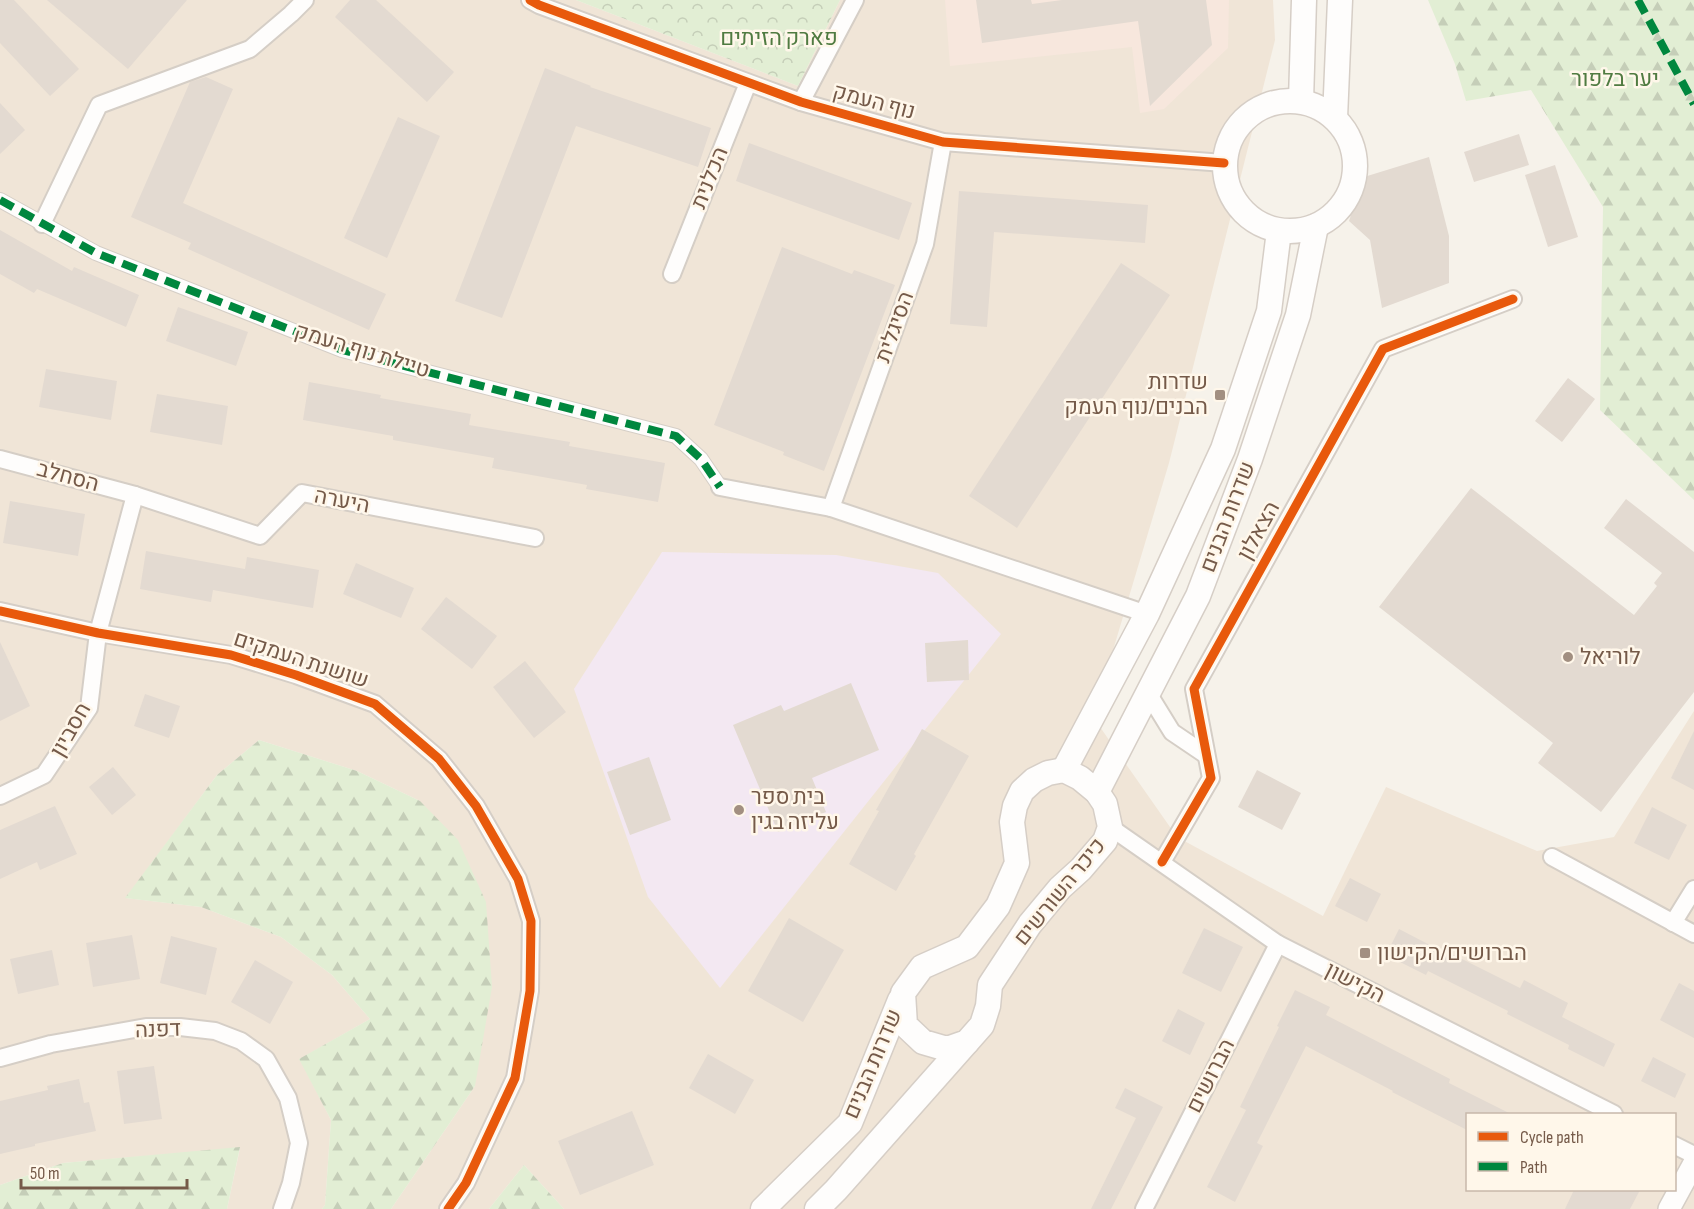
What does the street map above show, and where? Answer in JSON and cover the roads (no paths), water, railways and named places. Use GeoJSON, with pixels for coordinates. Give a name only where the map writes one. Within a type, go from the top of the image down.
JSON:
{"type":"FeatureCollection","features":[{"type":"Feature","properties":{"kind":"main road"},"geometry":{"type":"LineString","coordinates":[[1301,101],[1304,0]]}},
{"type":"Feature","properties":{"kind":"main road"},"geometry":{"type":"LineString","coordinates":[[1335,118],[1340,0]]}},
{"type":"Feature","properties":{"kind":"main road"},"geometry":{"type":"LineString","coordinates":[[1278,101],[1301,101],[1319,107],[1335,118],[1348,135],[1354,156],[1354,177],[1347,197],[1334,214],[1316,226],[1298,231],[1279,231],[1261,225],[1245,214],[1233,199],[1226,182],[1224,163],[1229,141],[1240,122],[1258,108],[1278,101]]}},
{"type":"Feature","properties":{"kind":"main road","name":"שדרות הבנים"},"geometry":{"type":"LineString","coordinates":[[1097,792],[1198,596],[1250,459],[1298,315],[1316,226]]}},
{"type":"Feature","properties":{"kind":"main road","name":"שדרות הבנים"},"geometry":{"type":"LineString","coordinates":[[1064,770],[1147,615],[1223,448],[1269,311],[1279,231]]}},
{"type":"Feature","properties":{"kind":"main road"},"geometry":{"type":"LineString","coordinates":[[1064,770],[1080,778],[1097,792]]}},
{"type":"Feature","properties":{"kind":"main road","name":"כיכר השורשים"},"geometry":{"type":"LineString","coordinates":[[903,993],[922,967],[967,947],[998,906],[1017,863],[1012,822],[1015,806],[1022,791],[1034,780],[1048,772],[1064,770]]}},
{"type":"Feature","properties":{"kind":"main road","name":"כיכר השורשים"},"geometry":{"type":"LineString","coordinates":[[967,1042],[982,1025],[988,1006],[990,985],[1030,924],[1060,888],[1081,869],[1105,841],[1110,827],[1106,804],[1097,792]]}},
{"type":"Feature","properties":{"kind":"main road"},"geometry":{"type":"LineString","coordinates":[[903,993],[905,1024],[923,1042],[947,1049],[967,1042]]}},
{"type":"Feature","properties":{"kind":"main road","name":"שדרות הבנים"},"geometry":{"type":"LineString","coordinates":[[763,1209],[850,1124],[903,993]]}},
{"type":"Feature","properties":{"kind":"main road","name":"שדרות הבנים"},"geometry":{"type":"LineString","coordinates":[[817,1209],[967,1042]]}},
{"type":"Feature","properties":{"kind":"street"},"geometry":{"type":"LineString","coordinates":[[42,224],[99,105],[250,49],[305,0]]}},
{"type":"Feature","properties":{"kind":"street","name":"נוף העמק"},"geometry":{"type":"LineString","coordinates":[[531,0],[539,5],[801,102],[943,142],[1224,163]]}},
{"type":"Feature","properties":{"kind":"street"},"geometry":{"type":"LineString","coordinates":[[801,102],[855,0]]}},
{"type":"Feature","properties":{"kind":"street","name":"הכלנית"},"geometry":{"type":"LineString","coordinates":[[672,274],[748,83]]}},
{"type":"Feature","properties":{"kind":"street","name":"הסיגלית"},"geometry":{"type":"LineString","coordinates":[[831,508],[925,244],[943,142]]}},
{"type":"Feature","properties":{"kind":"street","name":"טיילת נוף העמק"},"geometry":{"type":"LineString","coordinates":[[0,200],[96,253],[342,350],[676,436],[701,459],[720,487]]}},
{"type":"Feature","properties":{"kind":"street","name":"הצאלון"},"geometry":{"type":"LineString","coordinates":[[1162,862],[1210,778],[1194,689],[1383,349],[1513,299]]}},
{"type":"Feature","properties":{"kind":"street","name":"הסחלב"},"geometry":{"type":"LineString","coordinates":[[0,459],[135,495]]}},
{"type":"Feature","properties":{"kind":"street"},"geometry":{"type":"LineString","coordinates":[[720,487],[831,508],[1147,615]]}},
{"type":"Feature","properties":{"kind":"street","name":"היערה"},"geometry":{"type":"LineString","coordinates":[[135,495],[260,536],[302,493],[535,538]]}},
{"type":"Feature","properties":{"kind":"street","name":"חסביון"},"geometry":{"type":"LineString","coordinates":[[0,796],[44,775],[89,708],[98,633],[135,495]]}},
{"type":"Feature","properties":{"kind":"street","name":"שושנת העמקים"},"geometry":{"type":"LineString","coordinates":[[0,611],[98,633],[231,655],[296,675],[375,704],[439,759],[476,806],[518,879],[531,921],[530,991],[515,1078],[466,1183],[448,1209]]}},
{"type":"Feature","properties":{"kind":"street"},"geometry":{"type":"LineString","coordinates":[[1148,693],[1172,732],[1206,756]]}},
{"type":"Feature","properties":{"kind":"street","name":"הקישון"},"geometry":{"type":"LineString","coordinates":[[1110,827],[1278,944],[1612,1113]]}},
{"type":"Feature","properties":{"kind":"street"},"geometry":{"type":"LineString","coordinates":[[1552,857],[1694,934]]}},
{"type":"Feature","properties":{"kind":"street"},"geometry":{"type":"LineString","coordinates":[[1672,923],[1694,888]]}},
{"type":"Feature","properties":{"kind":"street","name":"הברושים"},"geometry":{"type":"LineString","coordinates":[[1144,1209],[1278,944]]}},
{"type":"Feature","properties":{"kind":"street","name":"דפנה"},"geometry":{"type":"LineString","coordinates":[[0,1058],[51,1044],[146,1027],[180,1027],[215,1031],[241,1041],[266,1059],[288,1098],[299,1143],[291,1183],[282,1209]]}},
{"type":"Feature","properties":{"kind":"street"},"geometry":{"type":"LineString","coordinates":[[1676,1146],[1694,1155]]}},
{"type":"Feature","properties":{"kind":"street"},"geometry":{"type":"LineString","coordinates":[[1670,1209],[1694,1163]]}},
{"type":"Feature","properties":{"kind":"place","name":"שדרות הבנים/נוף העמק"},"geometry":{"type":"Point","coordinates":[1220,395]}},
{"type":"Feature","properties":{"kind":"place","name":"לוריאל"},"geometry":{"type":"Point","coordinates":[1568,657]}},
{"type":"Feature","properties":{"kind":"place","name":"בית ספר עליזה בגין"},"geometry":{"type":"Point","coordinates":[739,810]}},
{"type":"Feature","properties":{"kind":"place","name":"הברושים/הקישון"},"geometry":{"type":"Point","coordinates":[1365,953]}},
{"type":"Feature","properties":{"kind":"park label","name":"פארק הזיתים"},"geometry":{"type":"Point","coordinates":[779,38]}},
{"type":"Feature","properties":{"kind":"park label","name":"יער בלפור"},"geometry":{"type":"Point","coordinates":[1615,79]}}]}
